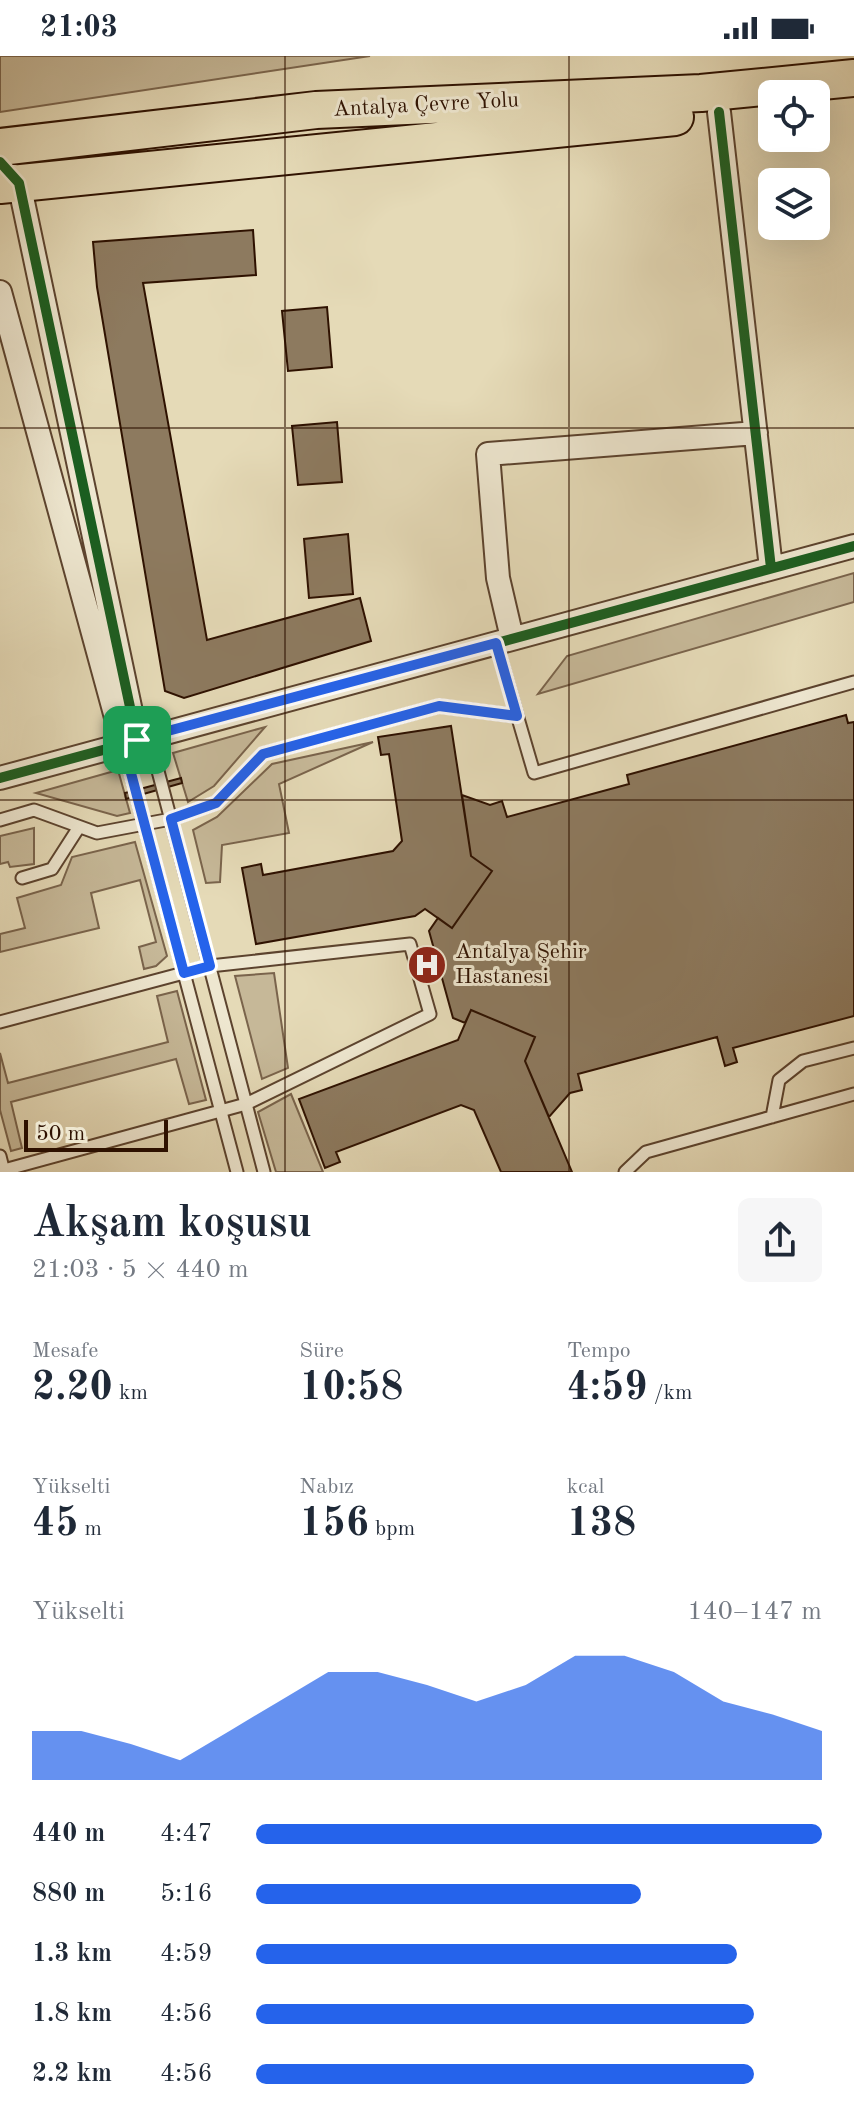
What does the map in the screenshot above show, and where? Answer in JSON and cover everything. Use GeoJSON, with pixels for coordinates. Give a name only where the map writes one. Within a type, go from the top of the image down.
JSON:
{"type":"FeatureCollection","features":[{"type":"Feature","properties":{"kind":"main road","name":"Antalya Çevre Yolu"},"geometry":{"type":"LineString","coordinates":[[0,147],[316,110],[701,93],[854,78]]}},
{"type":"Feature","properties":{"kind":"main road"},"geometry":{"type":"LineString","coordinates":[[830,101],[854,98]]}},
{"type":"Feature","properties":{"kind":"main road","name":"Antalya Çevre Yolu"},"geometry":{"type":"LineString","coordinates":[[6,177],[758,108]]}},
{"type":"Feature","properties":{"kind":"street"},"geometry":{"type":"LineString","coordinates":[[719,112],[771,568]]}},
{"type":"Feature","properties":{"kind":"street"},"geometry":{"type":"LineString","coordinates":[[6,177],[137,740]]}},
{"type":"Feature","properties":{"kind":"street"},"geometry":{"type":"LineString","coordinates":[[0,292],[137,740]]}},
{"type":"Feature","properties":{"kind":"street"},"geometry":{"type":"LineString","coordinates":[[504,641],[488,454],[756,433]]}},
{"type":"Feature","properties":{"kind":"street"},"geometry":{"type":"LineString","coordinates":[[0,778],[854,546]]}},
{"type":"Feature","properties":{"kind":"lane"},"geometry":{"type":"LineString","coordinates":[[504,641],[517,716],[534,773],[854,682]]}},
{"type":"Feature","properties":{"kind":"lane"},"geometry":{"type":"LineString","coordinates":[[0,820],[34,810],[97,833],[171,819],[216,803],[263,754],[439,706],[517,716]]}},
{"type":"Feature","properties":{"kind":"lane"},"geometry":{"type":"LineString","coordinates":[[137,740],[171,819],[264,1172]]}},
{"type":"Feature","properties":{"kind":"lane"},"geometry":{"type":"LineString","coordinates":[[137,740],[145,824],[237,1172]]}},
{"type":"Feature","properties":{"kind":"lane"},"geometry":{"type":"LineString","coordinates":[[22,878],[52,869],[79,827]]}},
{"type":"Feature","properties":{"kind":"lane"},"geometry":{"type":"LineString","coordinates":[[0,1022],[210,966],[410,944],[430,1014],[246,1104],[4,1171],[0,1156]]}},
{"type":"Feature","properties":{"kind":"lane"},"geometry":{"type":"LineString","coordinates":[[772,1117],[779,1080],[803,1061],[854,1048]]}},
{"type":"Feature","properties":{"kind":"lane"},"geometry":{"type":"LineString","coordinates":[[625,1172],[646,1152],[854,1094]]}},
{"type":"Feature","properties":{"kind":"shaded area"},"geometry":{"type":"Polygon","coordinates":[[[0,56],[370,56],[0,112],[0,56]]]}},
{"type":"Feature","properties":{"kind":"shaded area"},"geometry":{"type":"Polygon","coordinates":[[[854,573],[854,602],[538,694],[567,656],[854,573]]]}},
{"type":"Feature","properties":{"kind":"shaded area"},"geometry":{"type":"Polygon","coordinates":[[[265,727],[214,786],[188,802],[173,753],[265,727]]]}},
{"type":"Feature","properties":{"kind":"shaded area"},"geometry":{"type":"Polygon","coordinates":[[[373,742],[279,784],[289,833],[222,845],[220,882],[206,883],[193,830],[217,817],[272,764],[373,742]]]}},
{"type":"Feature","properties":{"kind":"shaded area"},"geometry":{"type":"Polygon","coordinates":[[[118,770],[130,813],[117,816],[36,793],[118,770]]]}},
{"type":"Feature","properties":{"kind":"shaded area"},"geometry":{"type":"Polygon","coordinates":[[[34,828],[34,864],[10,867],[8,862],[0,864],[0,836],[34,828]]]}},
{"type":"Feature","properties":{"kind":"shaded area"},"geometry":{"type":"Polygon","coordinates":[[[135,842],[167,956],[156,966],[144,969],[139,947],[156,942],[140,880],[91,893],[99,928],[0,952],[0,934],[25,928],[17,898],[61,885],[72,857],[135,842]]]}},
{"type":"Feature","properties":{"kind":"shaded area"},"geometry":{"type":"Polygon","coordinates":[[[274,973],[288,1068],[262,1079],[235,976],[274,973]]]}},
{"type":"Feature","properties":{"kind":"shaded area"},"geometry":{"type":"Polygon","coordinates":[[[177,991],[206,1100],[189,1104],[176,1059],[11,1102],[22,1148],[11,1151],[0,1110],[0,1053],[8,1083],[168,1042],[157,996],[177,991]]]}},
{"type":"Feature","properties":{"kind":"shaded area"},"geometry":{"type":"Polygon","coordinates":[[[291,1094],[323,1172],[276,1172],[258,1112],[291,1094]]]}},
{"type":"Feature","properties":{"kind":"building"},"geometry":{"type":"Polygon","coordinates":[[[253,230],[256,275],[143,283],[207,640],[360,598],[371,641],[184,698],[165,691],[97,287],[93,242],[253,230]]]}},
{"type":"Feature","properties":{"kind":"building"},"geometry":{"type":"Polygon","coordinates":[[[327,307],[332,367],[288,371],[282,311],[327,307]]]}},
{"type":"Feature","properties":{"kind":"building"},"geometry":{"type":"Polygon","coordinates":[[[337,422],[342,482],[298,485],[292,426],[337,422]]]}},
{"type":"Feature","properties":{"kind":"building"},"geometry":{"type":"Polygon","coordinates":[[[348,534],[353,594],[309,598],[304,539],[348,534]]]}},
{"type":"Feature","properties":{"kind":"building"},"geometry":{"type":"Polygon","coordinates":[[[846,715],[848,723],[854,722],[854,1016],[733,1048],[737,1062],[725,1066],[717,1037],[578,1074],[582,1090],[570,1093],[549,1117],[525,1061],[535,1037],[471,1010],[465,1023],[453,1018],[429,931],[438,918],[452,928],[492,871],[471,856],[462,795],[490,805],[502,801],[507,817],[629,784],[627,775],[846,715]]]}},
{"type":"Feature","properties":{"kind":"building"},"geometry":{"type":"Polygon","coordinates":[[[451,726],[471,856],[492,871],[452,928],[425,909],[415,916],[256,944],[242,868],[261,864],[263,875],[393,851],[402,841],[389,754],[381,755],[378,737],[451,726]]]}},
{"type":"Feature","properties":{"kind":"building"},"geometry":{"type":"Polygon","coordinates":[[[181,778],[182,783],[126,799],[125,793],[181,778]]]}},
{"type":"Feature","properties":{"kind":"building"},"geometry":{"type":"Polygon","coordinates":[[[471,1010],[535,1037],[525,1061],[572,1172],[501,1172],[474,1110],[461,1105],[336,1152],[340,1162],[325,1168],[299,1099],[458,1040],[471,1010]]]}},
{"type":"Feature","properties":{"kind":"cycle path"},"geometry":{"type":"LineString","coordinates":[[719,112],[771,568]]}},
{"type":"Feature","properties":{"kind":"cycle path"},"geometry":{"type":"LineString","coordinates":[[0,162],[19,183],[137,740]]}},
{"type":"Feature","properties":{"kind":"cycle path"},"geometry":{"type":"LineString","coordinates":[[0,778],[854,546]]}},
{"type":"Feature","properties":{"kind":"place","name":"Antalya Şehir Hastanesi"},"geometry":{"type":"Point","coordinates":[427,965]}},
{"type":"Feature","properties":{"kind":"route"},"geometry":{"type":"LineString","coordinates":[[496,643],[517,716],[439,706],[263,754],[216,803],[171,819],[210,966],[184,973],[123,743],[137,740],[496,643]]}}]}
